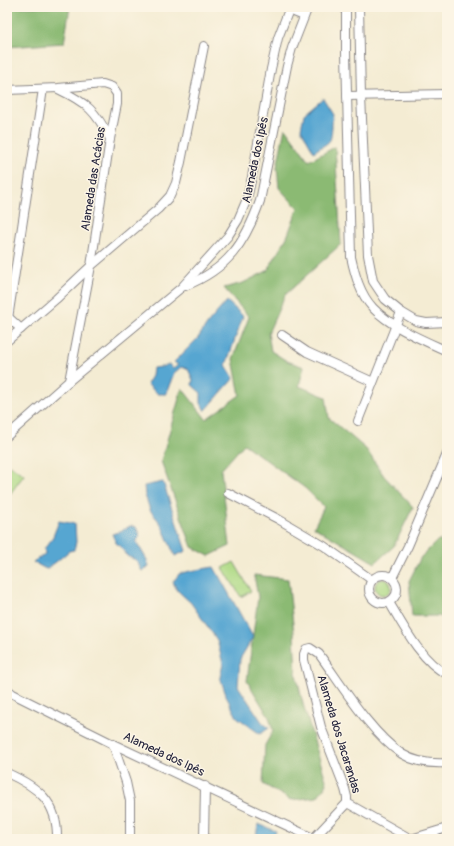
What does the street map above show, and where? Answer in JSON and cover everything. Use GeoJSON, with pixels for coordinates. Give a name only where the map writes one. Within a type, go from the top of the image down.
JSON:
{"type":"FeatureCollection","features":[{"type":"Feature","properties":{"kind":"street","name":"Alameda dos Ipês"},"geometry":{"type":"LineString","coordinates":[[182,287],[201,280],[214,271],[238,247],[252,222],[260,201],[287,66],[292,48],[308,7]]}},
{"type":"Feature","properties":{"kind":"street"},"geometry":{"type":"LineString","coordinates":[[346,7],[351,257],[359,286],[373,308],[396,326],[447,351]]}},
{"type":"Feature","properties":{"kind":"street"},"geometry":{"type":"LineString","coordinates":[[360,7],[361,96],[368,255],[373,281],[385,299],[401,312],[416,321],[426,323],[447,322]]}},
{"type":"Feature","properties":{"kind":"street","name":"Alameda dos Ipês"},"geometry":{"type":"LineString","coordinates":[[7,436],[69,381],[182,287],[228,236],[238,220],[247,199],[271,69],[277,43],[290,8]]}},
{"type":"Feature","properties":{"kind":"street"},"geometry":{"type":"LineString","coordinates":[[290,8],[304,16]]}},
{"type":"Feature","properties":{"kind":"street"},"geometry":{"type":"LineString","coordinates":[[346,36],[360,34]]}},
{"type":"Feature","properties":{"kind":"street"},"geometry":{"type":"LineString","coordinates":[[277,43],[292,48]]}},
{"type":"Feature","properties":{"kind":"street"},"geometry":{"type":"LineString","coordinates":[[7,341],[56,300],[91,266],[158,209],[170,196],[176,183],[181,162],[204,46]]}},
{"type":"Feature","properties":{"kind":"street"},"geometry":{"type":"LineString","coordinates":[[346,57],[361,57]]}},
{"type":"Feature","properties":{"kind":"street","name":"Alameda das Acácias"},"geometry":{"type":"LineString","coordinates":[[7,90],[108,84],[117,94],[117,104],[110,139],[91,266],[69,381]]}},
{"type":"Feature","properties":{"kind":"street"},"geometry":{"type":"LineString","coordinates":[[21,329],[8,321],[43,88]]}},
{"type":"Feature","properties":{"kind":"street"},"geometry":{"type":"LineString","coordinates":[[58,88],[80,100],[91,109],[98,116],[110,139]]}},
{"type":"Feature","properties":{"kind":"street"},"geometry":{"type":"LineString","coordinates":[[347,96],[447,94]]}},
{"type":"Feature","properties":{"kind":"street"},"geometry":{"type":"LineString","coordinates":[[358,421],[401,312]]}},
{"type":"Feature","properties":{"kind":"street"},"geometry":{"type":"LineString","coordinates":[[282,336],[306,352],[373,382]]}},
{"type":"Feature","properties":{"kind":"street"},"geometry":{"type":"LineString","coordinates":[[392,578],[408,546],[447,454]]}},
{"type":"Feature","properties":{"kind":"street"},"geometry":{"type":"LineString","coordinates":[[228,493],[318,542],[372,580]]}},
{"type":"Feature","properties":{"kind":"street"},"geometry":{"type":"LineString","coordinates":[[382,575],[392,578],[397,589],[394,598],[389,602],[382,603],[377,602],[370,596],[369,588],[372,580],[382,575]]}},
{"type":"Feature","properties":{"kind":"street"},"geometry":{"type":"LineString","coordinates":[[389,602],[410,638],[434,665],[447,674]]}},
{"type":"Feature","properties":{"kind":"street","name":"Alameda dos Jacarandas"},"geometry":{"type":"LineString","coordinates":[[347,802],[345,789],[319,719],[304,660],[306,649],[310,648],[319,654],[365,717],[386,740],[402,754],[414,760],[440,764],[447,763]]}},
{"type":"Feature","properties":{"kind":"street","name":"Alameda dos Ipês"},"geometry":{"type":"LineString","coordinates":[[7,690],[113,744],[205,786],[313,839]]}},
{"type":"Feature","properties":{"kind":"street"},"geometry":{"type":"LineString","coordinates":[[113,744],[126,782],[130,801],[130,839]]}},
{"type":"Feature","properties":{"kind":"street"},"geometry":{"type":"LineString","coordinates":[[7,773],[31,786],[43,796],[52,807],[57,839]]}},
{"type":"Feature","properties":{"kind":"street"},"geometry":{"type":"LineString","coordinates":[[204,839],[205,786]]}},
{"type":"Feature","properties":{"kind":"street"},"geometry":{"type":"LineString","coordinates":[[313,839],[347,802],[411,839],[447,828]]}},
{"type":"Feature","properties":{"kind":"green space"},"geometry":{"type":"Polygon","coordinates":[[[7,7],[70,7],[64,43],[7,47],[7,7]]]}},
{"type":"Feature","properties":{"kind":"green space"},"geometry":{"type":"Polygon","coordinates":[[[285,128],[309,161],[335,147],[341,244],[285,295],[268,333],[271,351],[287,361],[304,367],[299,386],[326,397],[329,418],[366,449],[384,476],[413,507],[394,546],[375,563],[314,527],[324,507],[305,488],[244,444],[221,470],[230,546],[209,556],[192,547],[161,461],[182,388],[206,419],[240,395],[233,359],[249,317],[224,288],[243,283],[267,271],[287,237],[298,208],[279,188],[277,167],[285,128]]]}},
{"type":"Feature","properties":{"kind":"green space"},"geometry":{"type":"Polygon","coordinates":[[[10,465],[24,475],[7,498],[7,469],[10,465]]]}},
{"type":"Feature","properties":{"kind":"green space"},"geometry":{"type":"Polygon","coordinates":[[[438,540],[447,542],[447,620],[439,616],[412,616],[409,581],[421,557],[438,540]]]}},
{"type":"Feature","properties":{"kind":"green space"},"geometry":{"type":"Polygon","coordinates":[[[234,562],[251,591],[241,597],[223,568],[234,562]]]}},
{"type":"Feature","properties":{"kind":"green space"},"geometry":{"type":"Polygon","coordinates":[[[254,575],[288,579],[294,633],[296,674],[303,704],[327,784],[317,797],[291,800],[263,784],[265,745],[273,731],[269,717],[247,681],[258,597],[254,575]]]}},
{"type":"Feature","properties":{"kind":"green space"},"geometry":{"type":"Polygon","coordinates":[[[383,579],[390,584],[391,587],[386,594],[383,595],[376,590],[375,587],[380,580],[383,579]]]}},
{"type":"Feature","properties":{"kind":"water"},"geometry":{"type":"Polygon","coordinates":[[[323,98],[333,114],[331,135],[329,142],[314,152],[301,129],[304,114],[323,98]]]}},
{"type":"Feature","properties":{"kind":"water"},"geometry":{"type":"Polygon","coordinates":[[[227,301],[243,316],[226,365],[234,378],[205,411],[201,403],[201,393],[192,385],[193,380],[188,369],[181,367],[174,373],[166,394],[158,394],[147,384],[152,376],[153,368],[169,364],[173,369],[178,365],[174,362],[198,338],[208,323],[227,301]]]}},
{"type":"Feature","properties":{"kind":"water"},"geometry":{"type":"Polygon","coordinates":[[[163,482],[186,551],[175,556],[161,524],[150,510],[145,495],[144,486],[163,482]]]}},
{"type":"Feature","properties":{"kind":"water"},"geometry":{"type":"Polygon","coordinates":[[[59,521],[75,524],[76,542],[74,550],[69,551],[46,569],[33,562],[46,553],[44,549],[52,539],[59,521]]]}},
{"type":"Feature","properties":{"kind":"water"},"geometry":{"type":"Polygon","coordinates":[[[130,526],[136,527],[140,536],[136,541],[147,560],[149,567],[142,571],[136,560],[127,556],[123,549],[116,543],[112,534],[130,526]]]}},
{"type":"Feature","properties":{"kind":"water"},"geometry":{"type":"Polygon","coordinates":[[[214,567],[253,637],[240,659],[238,686],[262,722],[269,728],[260,734],[237,717],[227,698],[220,677],[223,664],[217,640],[191,603],[177,590],[173,582],[179,574],[214,567]]]}},
{"type":"Feature","properties":{"kind":"water"},"geometry":{"type":"Polygon","coordinates":[[[258,824],[276,831],[274,839],[254,839],[256,837],[258,824]]]}}]}
